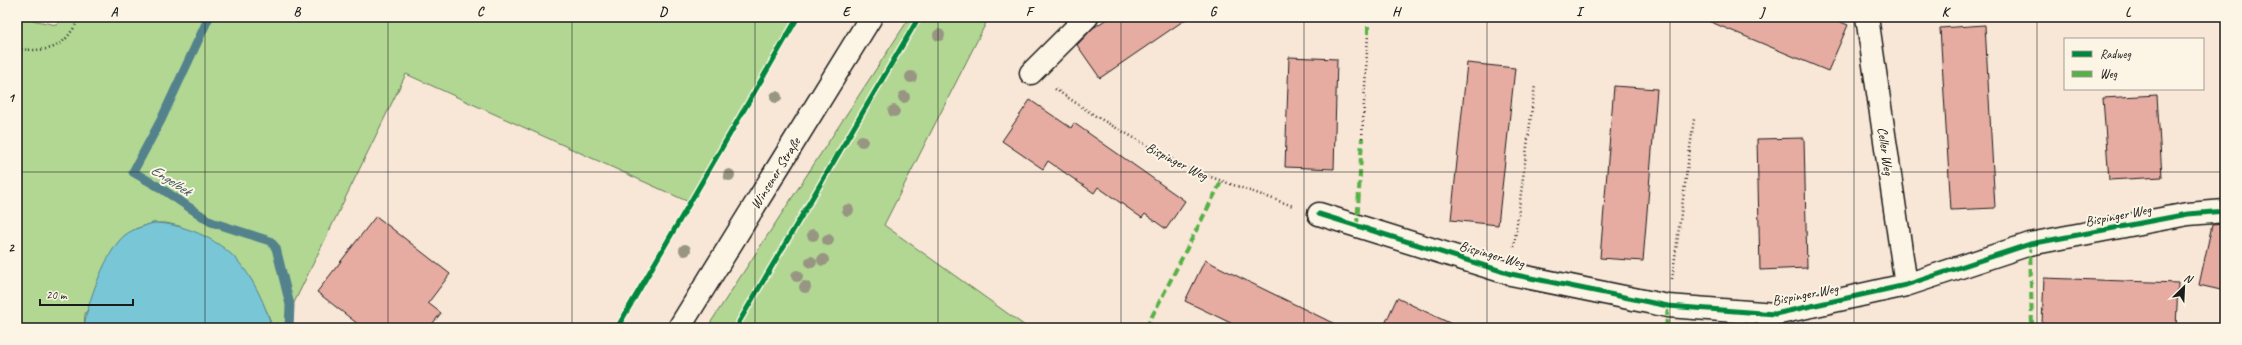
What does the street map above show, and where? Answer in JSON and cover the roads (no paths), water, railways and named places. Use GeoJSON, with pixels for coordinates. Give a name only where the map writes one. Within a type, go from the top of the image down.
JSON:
{"type":"FeatureCollection","features":[{"type":"Feature","properties":{"kind":"street","name":"Winsener Straße"},"geometry":{"type":"LineString","coordinates":[[679,328],[871,17]]}},
{"type":"Feature","properties":{"kind":"street"},"geometry":{"type":"LineString","coordinates":[[1031,73],[1087,17]]}},
{"type":"Feature","properties":{"kind":"street","name":"Celler Weg"},"geometry":{"type":"LineString","coordinates":[[1867,17],[1906,285]]}},
{"type":"Feature","properties":{"kind":"street","name":"Bispinger Weg"},"geometry":{"type":"LineString","coordinates":[[1319,214],[1511,274],[1668,306],[1775,314],[1906,285],[2030,244],[2188,214],[2225,211]]}},
{"type":"Feature","properties":{"kind":"water"},"geometry":{"type":"Polygon","coordinates":[[[153,223],[176,226],[198,233],[220,245],[229,252],[243,267],[254,283],[263,301],[272,328],[84,328],[93,292],[111,252],[125,235],[135,229],[153,223]]]}},
{"type":"Feature","properties":{"kind":"waterway","name":"Engelbek"},"geometry":{"type":"LineString","coordinates":[[209,17],[161,120],[133,172],[159,187],[211,222],[270,241],[276,248],[290,305],[289,328]]}}]}
